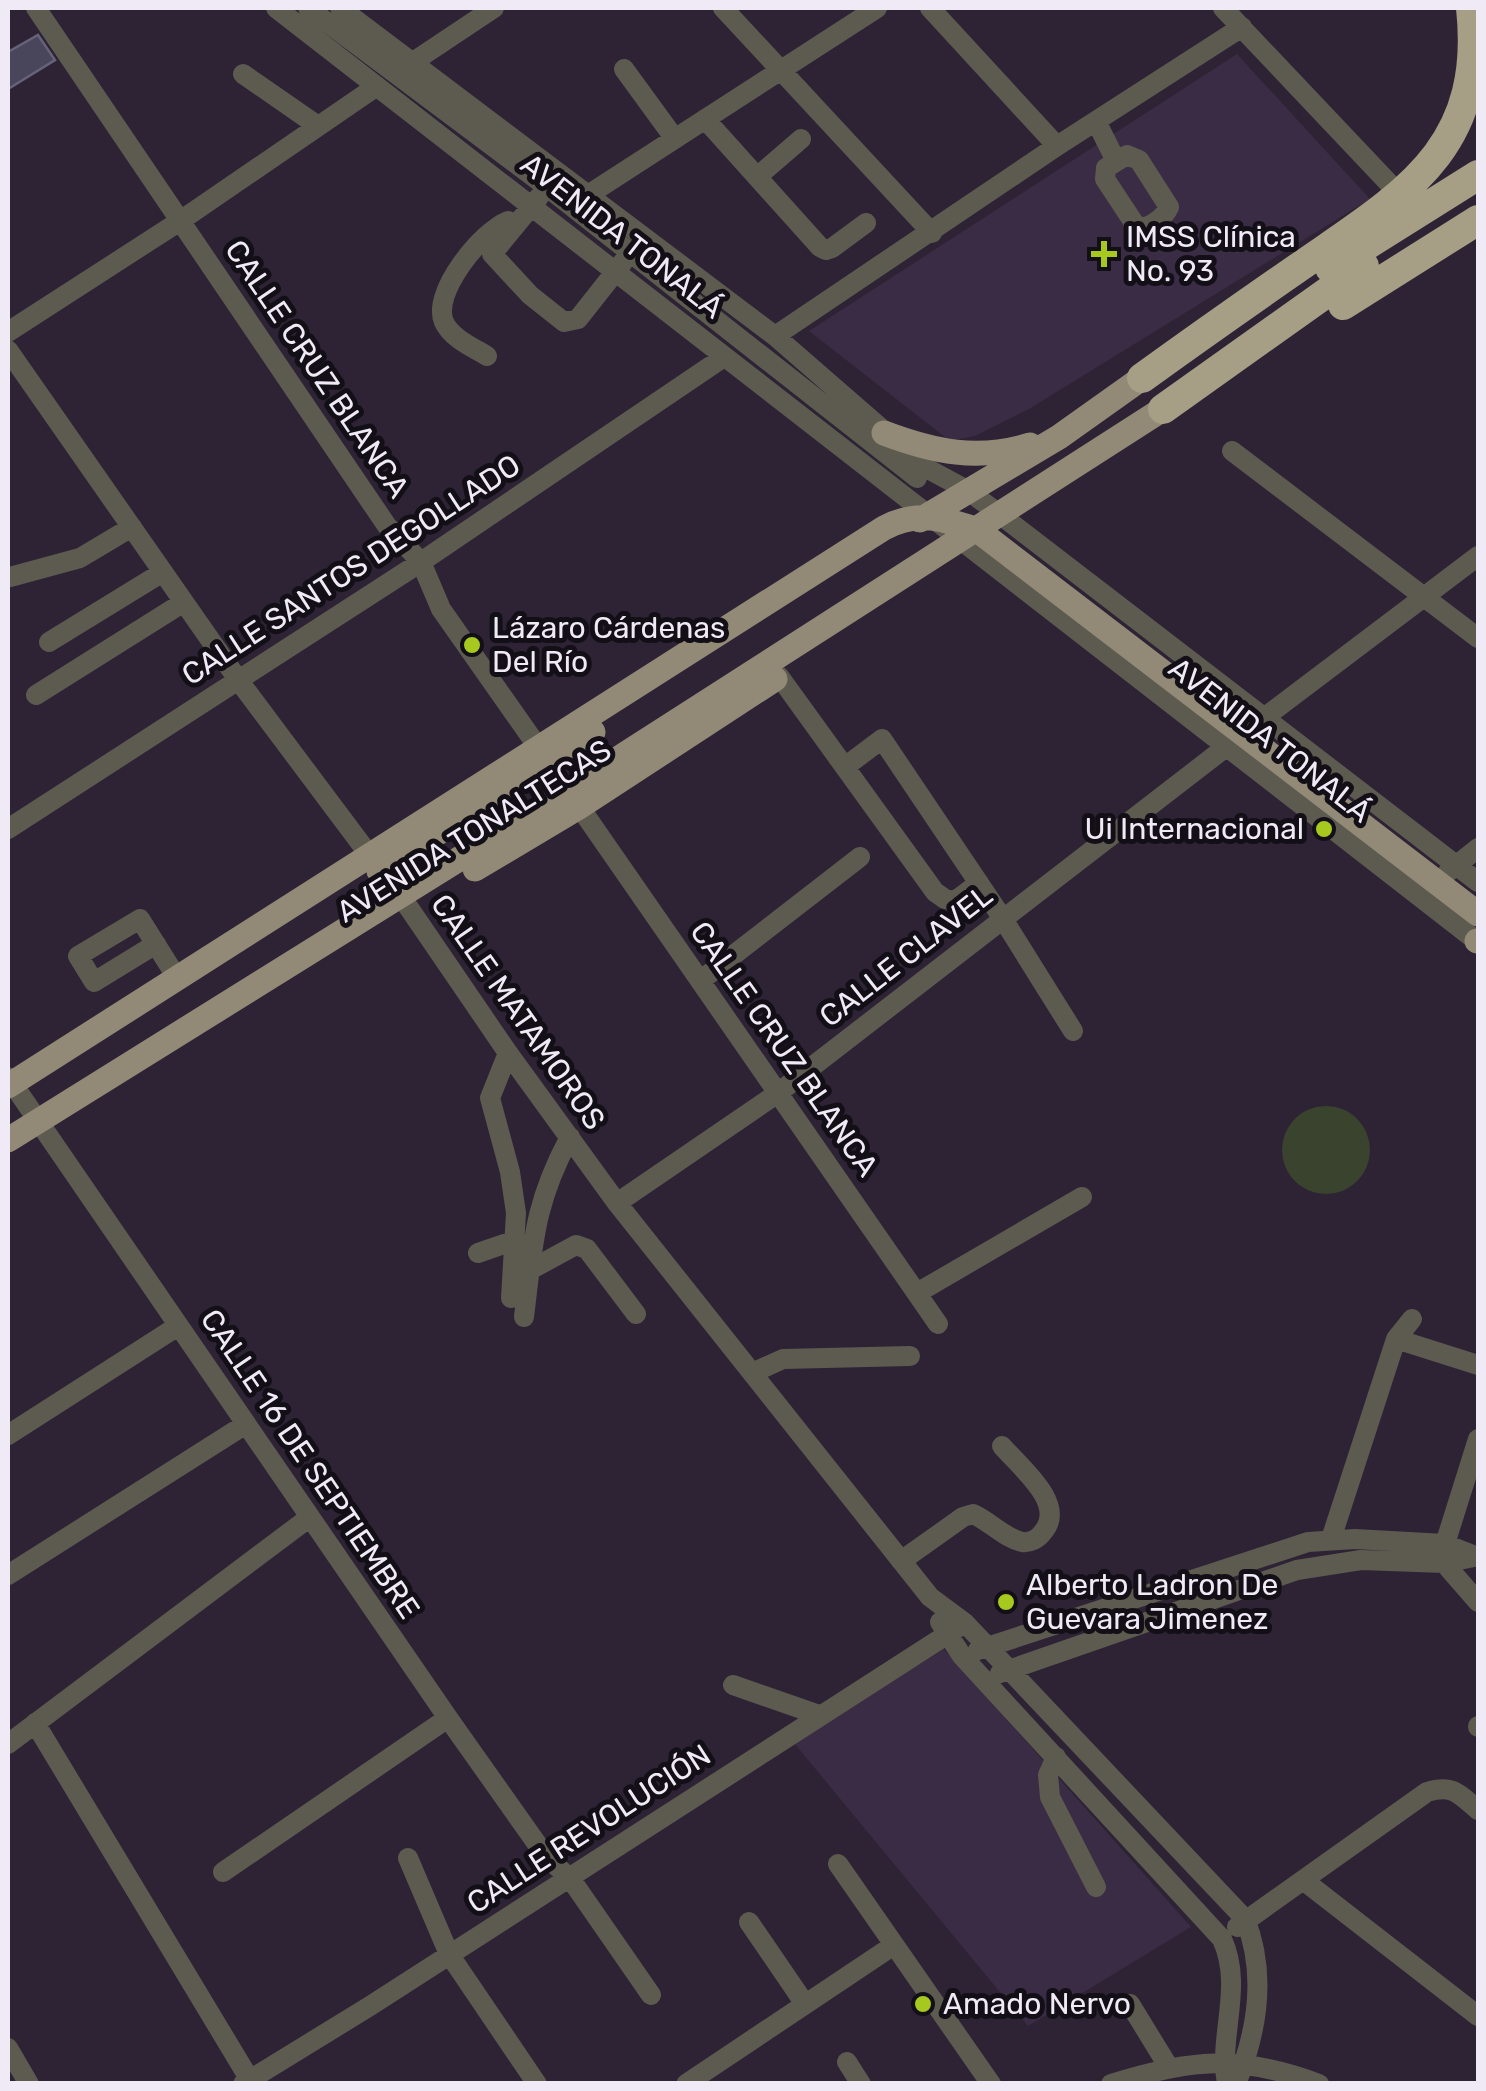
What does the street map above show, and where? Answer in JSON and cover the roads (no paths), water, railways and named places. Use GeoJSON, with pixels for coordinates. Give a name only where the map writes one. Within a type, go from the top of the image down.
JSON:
{"type":"FeatureCollection","features":[{"type":"Feature","properties":{"kind":"highway"},"geometry":{"type":"LineString","coordinates":[[1142,378],[1400,196],[1434,164],[1463,114],[1474,73],[1476,39],[1471,8]]}},
{"type":"Feature","properties":{"kind":"highway"},"geometry":{"type":"LineString","coordinates":[[1142,378],[1226,332],[1478,175]]}},
{"type":"Feature","properties":{"kind":"highway"},"geometry":{"type":"LineString","coordinates":[[1163,410],[1374,260],[1478,192]]}},
{"type":"Feature","properties":{"kind":"highway"},"geometry":{"type":"LineString","coordinates":[[1163,410],[1281,343],[1478,220]]}},
{"type":"Feature","properties":{"kind":"main road","name":"AVENIDA TONALTECAS"},"geometry":{"type":"LineString","coordinates":[[11,1090],[374,863],[884,528],[905,519],[928,516],[1059,436],[1142,378]]}},
{"type":"Feature","properties":{"kind":"main road","name":"AVENIDA TONALTECAS"},"geometry":{"type":"LineString","coordinates":[[574,799],[998,514],[1163,410]]}},
{"type":"Feature","properties":{"kind":"main road"},"geometry":{"type":"LineString","coordinates":[[884,433],[933,450],[969,455],[1012,450],[1059,436]]}},
{"type":"Feature","properties":{"kind":"main road"},"geometry":{"type":"LineString","coordinates":[[967,490],[967,535]]}},
{"type":"Feature","properties":{"kind":"main road","name":"AVENIDA TONALÁ"},"geometry":{"type":"LineString","coordinates":[[928,516],[967,535],[1478,914]]}},
{"type":"Feature","properties":{"kind":"main road","name":"AVENIDA TONALTECAS"},"geometry":{"type":"LineString","coordinates":[[8,1159],[43,1127],[404,902],[780,676],[932,576],[967,535]]}},
{"type":"Feature","properties":{"kind":"main road","name":"AVENIDA TONALTECAS"},"geometry":{"type":"LineString","coordinates":[[11,1090],[177,978],[374,863]]}},
{"type":"Feature","properties":{"kind":"main road","name":"AVENIDA TONALTECAS"},"geometry":{"type":"LineString","coordinates":[[8,1140],[43,1127]]}},
{"type":"Feature","properties":{"kind":"street","name":"CALLE CRUZ BLANCA"},"geometry":{"type":"LineString","coordinates":[[36,8],[387,526],[421,562],[441,610],[543,754]]}},
{"type":"Feature","properties":{"kind":"street","name":"AVENIDA TONALÁ"},"geometry":{"type":"LineString","coordinates":[[276,8],[527,211],[615,272],[928,516]]}},
{"type":"Feature","properties":{"kind":"street"},"geometry":{"type":"LineString","coordinates":[[308,8],[553,180],[917,478]]}},
{"type":"Feature","properties":{"kind":"street","name":"AVENIDA TONALÁ"},"geometry":{"type":"LineString","coordinates":[[340,8],[414,62],[553,180],[588,195],[636,246],[775,336],[928,469],[967,490],[1265,717],[1438,881],[1478,941]]}},
{"type":"Feature","properties":{"kind":"street"},"geometry":{"type":"LineString","coordinates":[[414,62],[494,8]]}},
{"type":"Feature","properties":{"kind":"street"},"geometry":{"type":"LineString","coordinates":[[723,8],[932,233]]}},
{"type":"Feature","properties":{"kind":"street"},"geometry":{"type":"LineString","coordinates":[[588,195],[878,8]]}},
{"type":"Feature","properties":{"kind":"street"},"geometry":{"type":"LineString","coordinates":[[930,8],[1056,146]]}},
{"type":"Feature","properties":{"kind":"street"},"geometry":{"type":"LineString","coordinates":[[1223,8],[1400,196]]}},
{"type":"Feature","properties":{"kind":"street"},"geometry":{"type":"LineString","coordinates":[[775,336],[1056,146],[1242,28]]}},
{"type":"Feature","properties":{"kind":"street"},"geometry":{"type":"LineString","coordinates":[[624,68],[674,139]]}},
{"type":"Feature","properties":{"kind":"street"},"geometry":{"type":"LineString","coordinates":[[243,74],[318,126]]}},
{"type":"Feature","properties":{"kind":"street"},"geometry":{"type":"LineString","coordinates":[[8,332],[180,221],[377,86]]}},
{"type":"Feature","properties":{"kind":"street"},"geometry":{"type":"LineString","coordinates":[[705,119],[826,250],[866,223]]}},
{"type":"Feature","properties":{"kind":"street"},"geometry":{"type":"LineString","coordinates":[[1096,121],[1116,161]]}},
{"type":"Feature","properties":{"kind":"street"},"geometry":{"type":"LineString","coordinates":[[757,178],[801,139]]}},
{"type":"Feature","properties":{"kind":"street"},"geometry":{"type":"LineString","coordinates":[[553,180],[492,254],[530,295],[564,322],[578,319],[636,246]]}},
{"type":"Feature","properties":{"kind":"street"},"geometry":{"type":"LineString","coordinates":[[487,356],[444,324],[441,304],[457,271],[479,242],[501,224],[527,211]]}},
{"type":"Feature","properties":{"kind":"street","name":"CALLE MATAMOROS"},"geometry":{"type":"LineString","coordinates":[[8,350],[239,680],[404,902],[617,1203],[930,1597],[966,1623],[1245,1920],[1255,1944],[1259,1987],[1252,2040],[1232,2074]]}},
{"type":"Feature","properties":{"kind":"street","name":"CALLE SANTOS DEGOLLADO"},"geometry":{"type":"LineString","coordinates":[[8,829],[421,562],[724,357]]}},
{"type":"Feature","properties":{"kind":"street"},"geometry":{"type":"LineString","coordinates":[[1232,452],[1478,638]]}},
{"type":"Feature","properties":{"kind":"street"},"geometry":{"type":"LineString","coordinates":[[10,577],[80,558],[132,527]]}},
{"type":"Feature","properties":{"kind":"street","name":"AVENIDA TONALÁ"},"geometry":{"type":"LineString","coordinates":[[967,535],[1226,747],[1438,881],[1478,882]]}},
{"type":"Feature","properties":{"kind":"street"},"geometry":{"type":"LineString","coordinates":[[1265,717],[1478,556]]}},
{"type":"Feature","properties":{"kind":"street"},"geometry":{"type":"LineString","coordinates":[[48,642],[163,572]]}},
{"type":"Feature","properties":{"kind":"street"},"geometry":{"type":"LineString","coordinates":[[36,695],[184,602]]}},
{"type":"Feature","properties":{"kind":"street"},"geometry":{"type":"LineString","coordinates":[[780,676],[935,892],[954,901],[979,883]]}},
{"type":"Feature","properties":{"kind":"street"},"geometry":{"type":"LineString","coordinates":[[846,766],[882,739],[1073,1030]]}},
{"type":"Feature","properties":{"kind":"street","name":"CALLE CLAVEL"},"geometry":{"type":"LineString","coordinates":[[617,1203],[778,1093],[1226,747]]}},
{"type":"Feature","properties":{"kind":"street","name":"CALLE CRUZ BLANCA"},"geometry":{"type":"LineString","coordinates":[[574,799],[938,1324]]}},
{"type":"Feature","properties":{"kind":"street"},"geometry":{"type":"LineString","coordinates":[[1438,881],[1478,848]]}},
{"type":"Feature","properties":{"kind":"street"},"geometry":{"type":"LineString","coordinates":[[700,981],[860,857]]}},
{"type":"Feature","properties":{"kind":"street"},"geometry":{"type":"LineString","coordinates":[[156,944],[177,978]]}},
{"type":"Feature","properties":{"kind":"street"},"geometry":{"type":"LineString","coordinates":[[508,1053],[490,1098],[510,1172],[516,1213],[511,1298]]}},
{"type":"Feature","properties":{"kind":"street","name":"CALLE 16 DE SEPTIEMBRE"},"geometry":{"type":"LineString","coordinates":[[11,1090],[43,1127],[547,1858],[570,1878],[651,1995]]}},
{"type":"Feature","properties":{"kind":"street"},"geometry":{"type":"LineString","coordinates":[[524,1317],[536,1217],[544,1190],[570,1137]]}},
{"type":"Feature","properties":{"kind":"street"},"geometry":{"type":"LineString","coordinates":[[917,1293],[1082,1196]]}},
{"type":"Feature","properties":{"kind":"street"},"geometry":{"type":"LineString","coordinates":[[478,1253],[513,1241]]}},
{"type":"Feature","properties":{"kind":"street"},"geometry":{"type":"LineString","coordinates":[[530,1270],[576,1245],[586,1249],[636,1314]]}},
{"type":"Feature","properties":{"kind":"street"},"geometry":{"type":"LineString","coordinates":[[1331,1539],[1396,1340],[1412,1320]]}},
{"type":"Feature","properties":{"kind":"street"},"geometry":{"type":"LineString","coordinates":[[8,1436],[178,1326]]}},
{"type":"Feature","properties":{"kind":"street"},"geometry":{"type":"LineString","coordinates":[[1396,1340],[1478,1365]]}},
{"type":"Feature","properties":{"kind":"street"},"geometry":{"type":"LineString","coordinates":[[752,1373],[792,1358],[910,1356]]}},
{"type":"Feature","properties":{"kind":"street"},"geometry":{"type":"LineString","coordinates":[[8,1575],[246,1424]]}},
{"type":"Feature","properties":{"kind":"street"},"geometry":{"type":"LineString","coordinates":[[1445,1554],[1478,1439]]}},
{"type":"Feature","properties":{"kind":"street"},"geometry":{"type":"LineString","coordinates":[[901,1561],[973,1514],[1019,1542],[1033,1541],[1043,1532],[1051,1518],[1050,1502],[1002,1446]]}},
{"type":"Feature","properties":{"kind":"street"},"geometry":{"type":"LineString","coordinates":[[8,1744],[310,1517]]}},
{"type":"Feature","properties":{"kind":"street"},"geometry":{"type":"LineString","coordinates":[[962,1656],[1308,1542],[1331,1539],[1476,1557]]}},
{"type":"Feature","properties":{"kind":"street"},"geometry":{"type":"LineString","coordinates":[[1445,1554],[1478,1602]]}},
{"type":"Feature","properties":{"kind":"street"},"geometry":{"type":"LineString","coordinates":[[984,1680],[1297,1570],[1361,1560],[1445,1554]]}},
{"type":"Feature","properties":{"kind":"street","name":"CALLE MATAMOROS"},"geometry":{"type":"LineString","coordinates":[[930,1597],[945,1634],[962,1656],[1222,1939],[1231,1958],[1232,2074]]}},
{"type":"Feature","properties":{"kind":"street","name":"CALLE REVOLUCIÓN"},"geometry":{"type":"LineString","coordinates":[[246,2082],[966,1623]]}},
{"type":"Feature","properties":{"kind":"street"},"geometry":{"type":"LineString","coordinates":[[733,1685],[819,1715]]}},
{"type":"Feature","properties":{"kind":"street"},"geometry":{"type":"LineString","coordinates":[[223,1872],[448,1718]]}},
{"type":"Feature","properties":{"kind":"street"},"geometry":{"type":"LineString","coordinates":[[35,1724],[246,2082]]}},
{"type":"Feature","properties":{"kind":"street"},"geometry":{"type":"LineString","coordinates":[[1056,1757],[1048,1775],[1050,1797],[1096,1887]]}},
{"type":"Feature","properties":{"kind":"street"},"geometry":{"type":"LineString","coordinates":[[1222,1939],[1428,1792],[1444,1786],[1478,1810]]}},
{"type":"Feature","properties":{"kind":"street"},"geometry":{"type":"LineString","coordinates":[[408,1858],[448,1954],[537,2084]]}},
{"type":"Feature","properties":{"kind":"street"},"geometry":{"type":"LineString","coordinates":[[838,1864],[991,2084]]}},
{"type":"Feature","properties":{"kind":"street"},"geometry":{"type":"LineString","coordinates":[[1304,1880],[1478,2016]]}},
{"type":"Feature","properties":{"kind":"street"},"geometry":{"type":"LineString","coordinates":[[749,1922],[805,2004]]}},
{"type":"Feature","properties":{"kind":"street"},"geometry":{"type":"LineString","coordinates":[[686,2084],[894,1945]]}},
{"type":"Feature","properties":{"kind":"street"},"geometry":{"type":"LineString","coordinates":[[1130,2004],[1167,2075]]}},
{"type":"Feature","properties":{"kind":"street"},"geometry":{"type":"LineString","coordinates":[[8,2048],[29,2084]]}},
{"type":"Feature","properties":{"kind":"street"},"geometry":{"type":"LineString","coordinates":[[847,2062],[861,2084]]}},
{"type":"Feature","properties":{"kind":"street"},"geometry":{"type":"LineString","coordinates":[[1113,2084],[1167,2075],[1203,2062],[1232,2074],[1287,2072],[1318,2084]]}},
{"type":"Feature","properties":{"kind":"place","name":"IMSS Clínica No. 93"},"geometry":{"type":"Point","coordinates":[1104,254]}},
{"type":"Feature","properties":{"kind":"place","name":"Lázaro Cárdenas Del Río"},"geometry":{"type":"Point","coordinates":[472,645]}},
{"type":"Feature","properties":{"kind":"place","name":"Ui Internacional"},"geometry":{"type":"Point","coordinates":[1324,829]}},
{"type":"Feature","properties":{"kind":"place","name":"Alberto Ladron De Guevara Jimenez"},"geometry":{"type":"Point","coordinates":[1006,1602]}},
{"type":"Feature","properties":{"kind":"place","name":"Amado Nervo"},"geometry":{"type":"Point","coordinates":[923,2004]}}]}
